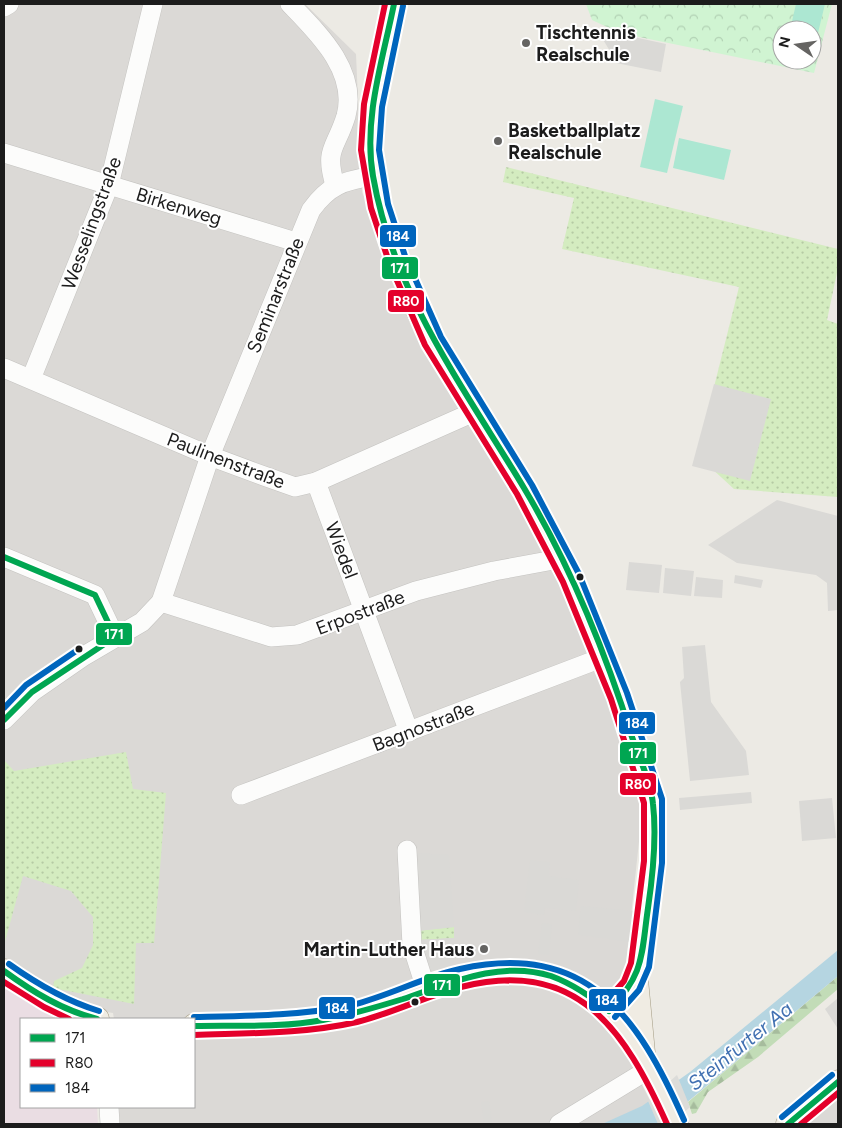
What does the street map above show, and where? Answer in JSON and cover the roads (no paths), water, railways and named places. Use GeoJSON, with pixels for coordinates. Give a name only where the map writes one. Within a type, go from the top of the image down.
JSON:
{"type":"FeatureCollection","features":[{"type":"Feature","properties":{"kind":"main road"},"geometry":{"type":"LineString","coordinates":[[394,4],[373,106],[370,136],[372,176],[397,259],[416,306],[434,341],[525,490],[561,556],[604,657],[648,783],[655,819],[642,946],[636,980],[652,1069]]}},
{"type":"Feature","properties":{"kind":"main road"},"geometry":{"type":"LineString","coordinates":[[4,971],[36,994],[78,1014],[93,1018]]}},
{"type":"Feature","properties":{"kind":"main road"},"geometry":{"type":"LineString","coordinates":[[195,1026],[309,1022],[374,1008],[478,974],[525,972],[548,975],[570,983],[591,995],[609,1011],[652,1069],[676,1124]]}},
{"type":"Feature","properties":{"kind":"main road"},"geometry":{"type":"LineString","coordinates":[[609,1011],[628,993],[636,980]]}},
{"type":"Feature","properties":{"kind":"main road"},"geometry":{"type":"LineString","coordinates":[[788,1124],[838,1082]]}},
{"type":"Feature","properties":{"kind":"street"},"geometry":{"type":"LineString","coordinates":[[4,8],[9,4]]}},
{"type":"Feature","properties":{"kind":"street","name":"Wesselingstraße"},"geometry":{"type":"LineString","coordinates":[[31,380],[109,185],[153,4]]}},
{"type":"Feature","properties":{"kind":"street"},"geometry":{"type":"LineString","coordinates":[[290,4],[330,49],[346,83],[349,97],[345,117],[330,154],[330,167],[335,186]]}},
{"type":"Feature","properties":{"kind":"street","name":"Birkenweg"},"geometry":{"type":"LineString","coordinates":[[4,153],[296,242]]}},
{"type":"Feature","properties":{"kind":"street","name":"Seminarstraße"},"geometry":{"type":"LineString","coordinates":[[4,720],[32,692],[115,637],[142,622],[161,602],[210,456],[296,242],[311,210],[322,195],[335,186],[372,176]]}},
{"type":"Feature","properties":{"kind":"street","name":"Paulinenstraße"},"geometry":{"type":"LineString","coordinates":[[4,368],[210,456],[295,487],[316,482],[476,411]]}},
{"type":"Feature","properties":{"kind":"street","name":"Wiedel"},"geometry":{"type":"LineString","coordinates":[[316,482],[365,609],[409,732]]}},
{"type":"Feature","properties":{"kind":"street","name":"Erpostraße"},"geometry":{"type":"LineString","coordinates":[[161,602],[271,637],[297,635],[319,629],[365,609],[416,591],[494,571],[548,561],[561,556]]}},
{"type":"Feature","properties":{"kind":"street"},"geometry":{"type":"LineString","coordinates":[[4,557],[95,596],[115,637]]}},
{"type":"Feature","properties":{"kind":"street","name":"Bagnostraße"},"geometry":{"type":"LineString","coordinates":[[241,795],[604,657]]}},
{"type":"Feature","properties":{"kind":"street"},"geometry":{"type":"LineString","coordinates":[[407,850],[412,945],[426,990]]}},
{"type":"Feature","properties":{"kind":"street"},"geometry":{"type":"LineString","coordinates":[[559,1124],[652,1069]]}},
{"type":"Feature","properties":{"kind":"street"},"geometry":{"type":"LineString","coordinates":[[109,1108],[110,1124]]}},
{"type":"Feature","properties":{"kind":"water","name":"Steinfurter Aa"},"geometry":{"type":"Polygon","coordinates":[[[838,950],[838,976],[661,1124],[602,1124],[642,1106],[690,1072],[838,950]]]}},
{"type":"Feature","properties":{"kind":"place","name":"Tischtennis Realschule"},"geometry":{"type":"Point","coordinates":[526,43]}},
{"type":"Feature","properties":{"kind":"place","name":"Basketballplatz Realschule"},"geometry":{"type":"Point","coordinates":[498,141]}},
{"type":"Feature","properties":{"kind":"place","name":"Martin-Luther Haus"},"geometry":{"type":"Point","coordinates":[484,949]}}]}
